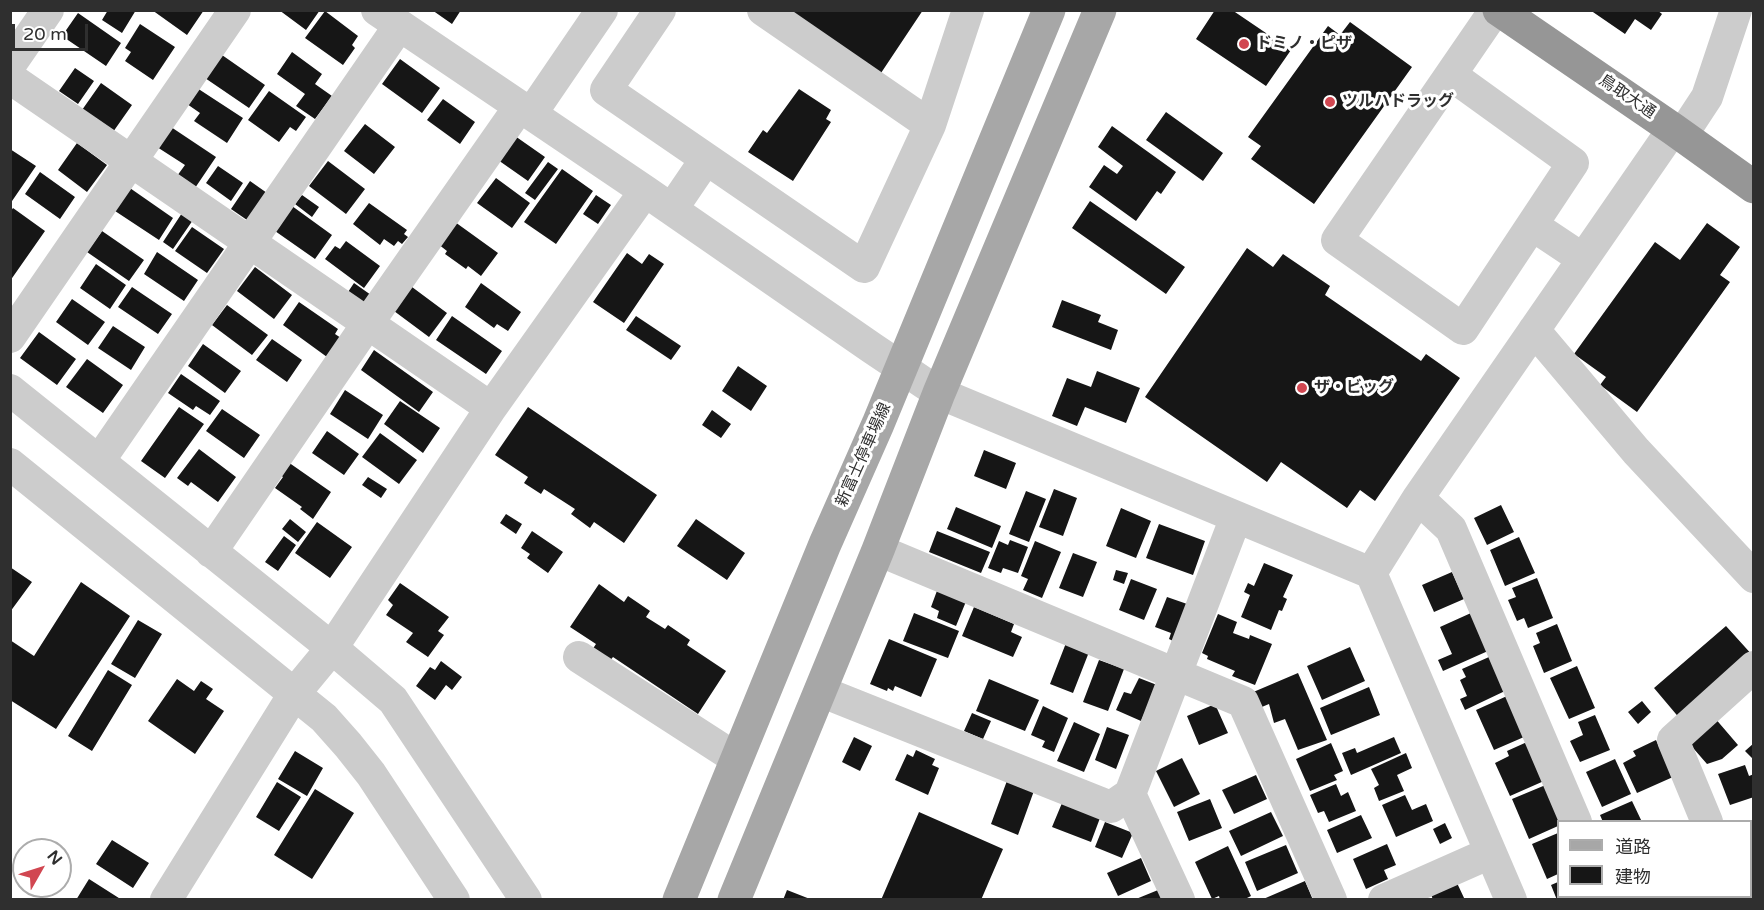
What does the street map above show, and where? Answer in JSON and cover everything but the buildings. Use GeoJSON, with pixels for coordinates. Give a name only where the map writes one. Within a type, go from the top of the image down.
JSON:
{"type":"FeatureCollection","features":[{"type":"Feature","properties":{"kind":"highway","name":"鳥取大通"},"geometry":{"type":"LineString","coordinates":[[1497,10],[1678,132],[1754,187]]}},
{"type":"Feature","properties":{"kind":"main road","name":"新富士停車場線"},"geometry":{"type":"LineString","coordinates":[[679,900],[1049,10]]}},
{"type":"Feature","properties":{"kind":"main road"},"geometry":{"type":"LineString","coordinates":[[734,900],[878,550],[939,393],[1100,10]]}},
{"type":"Feature","properties":{"kind":"street"},"geometry":{"type":"LineString","coordinates":[[10,337],[235,10]]}},
{"type":"Feature","properties":{"kind":"street"},"geometry":{"type":"LineString","coordinates":[[212,552],[368,324],[602,10]]}},
{"type":"Feature","properties":{"kind":"street"},"geometry":{"type":"LineString","coordinates":[[660,10],[606,90],[864,267],[930,125],[968,10]]}},
{"type":"Feature","properties":{"kind":"street"},"geometry":{"type":"LineString","coordinates":[[763,10],[930,125]]}},
{"type":"Feature","properties":{"kind":"street"},"geometry":{"type":"LineString","coordinates":[[1451,75],[1572,163],[1463,329],[1337,240],[1451,75],[1497,10]]}},
{"type":"Feature","properties":{"kind":"street"},"geometry":{"type":"LineString","coordinates":[[1371,573],[1418,498],[1583,259],[1707,97],[1736,10]]}},
{"type":"Feature","properties":{"kind":"street"},"geometry":{"type":"LineString","coordinates":[[10,65],[37,15]]}},
{"type":"Feature","properties":{"kind":"street"},"geometry":{"type":"LineString","coordinates":[[99,461],[250,242],[388,18],[939,393],[1371,573],[1511,900]]}},
{"type":"Feature","properties":{"kind":"street"},"geometry":{"type":"LineString","coordinates":[[10,78],[491,408]]}},
{"type":"Feature","properties":{"kind":"street"},"geometry":{"type":"LineString","coordinates":[[672,210],[706,159]]}},
{"type":"Feature","properties":{"kind":"street"},"geometry":{"type":"LineString","coordinates":[[166,900],[294,694],[332,648],[491,408],[645,191]]}},
{"type":"Feature","properties":{"kind":"street"},"geometry":{"type":"LineString","coordinates":[[1532,225],[1583,259]]}},
{"type":"Feature","properties":{"kind":"street"},"geometry":{"type":"LineString","coordinates":[[1534,330],[1636,450],[1754,577]]}},
{"type":"Feature","properties":{"kind":"street"},"geometry":{"type":"LineString","coordinates":[[10,390],[332,648],[393,700],[526,900]]}},
{"type":"Feature","properties":{"kind":"street"},"geometry":{"type":"LineString","coordinates":[[10,464],[324,718],[371,774],[454,900]]}},
{"type":"Feature","properties":{"kind":"street"},"geometry":{"type":"LineString","coordinates":[[1418,498],[1451,529],[1575,820]]}},
{"type":"Feature","properties":{"kind":"street"},"geometry":{"type":"LineString","coordinates":[[820,691],[1111,807],[1130,794],[1236,517]]}},
{"type":"Feature","properties":{"kind":"street"},"geometry":{"type":"LineString","coordinates":[[878,550],[1243,702],[1331,900]]}},
{"type":"Feature","properties":{"kind":"street"},"geometry":{"type":"LineString","coordinates":[[579,657],[737,759]]}},
{"type":"Feature","properties":{"kind":"street"},"geometry":{"type":"LineString","coordinates":[[1706,820],[1673,740],[1754,667]]}},
{"type":"Feature","properties":{"kind":"street"},"geometry":{"type":"LineString","coordinates":[[1130,794],[1179,900]]}},
{"type":"Feature","properties":{"kind":"street"},"geometry":{"type":"LineString","coordinates":[[1384,900],[1490,853]]}},
{"type":"Feature","properties":{"kind":"place","name":"ドミノ・ピザ"},"geometry":{"type":"Point","coordinates":[1244,44]}},
{"type":"Feature","properties":{"kind":"place","name":"ツルハドラッグ"},"geometry":{"type":"Point","coordinates":[1330,102]}},
{"type":"Feature","properties":{"kind":"place","name":"ザ・ビッグ"},"geometry":{"type":"Point","coordinates":[1302,388]}}]}
